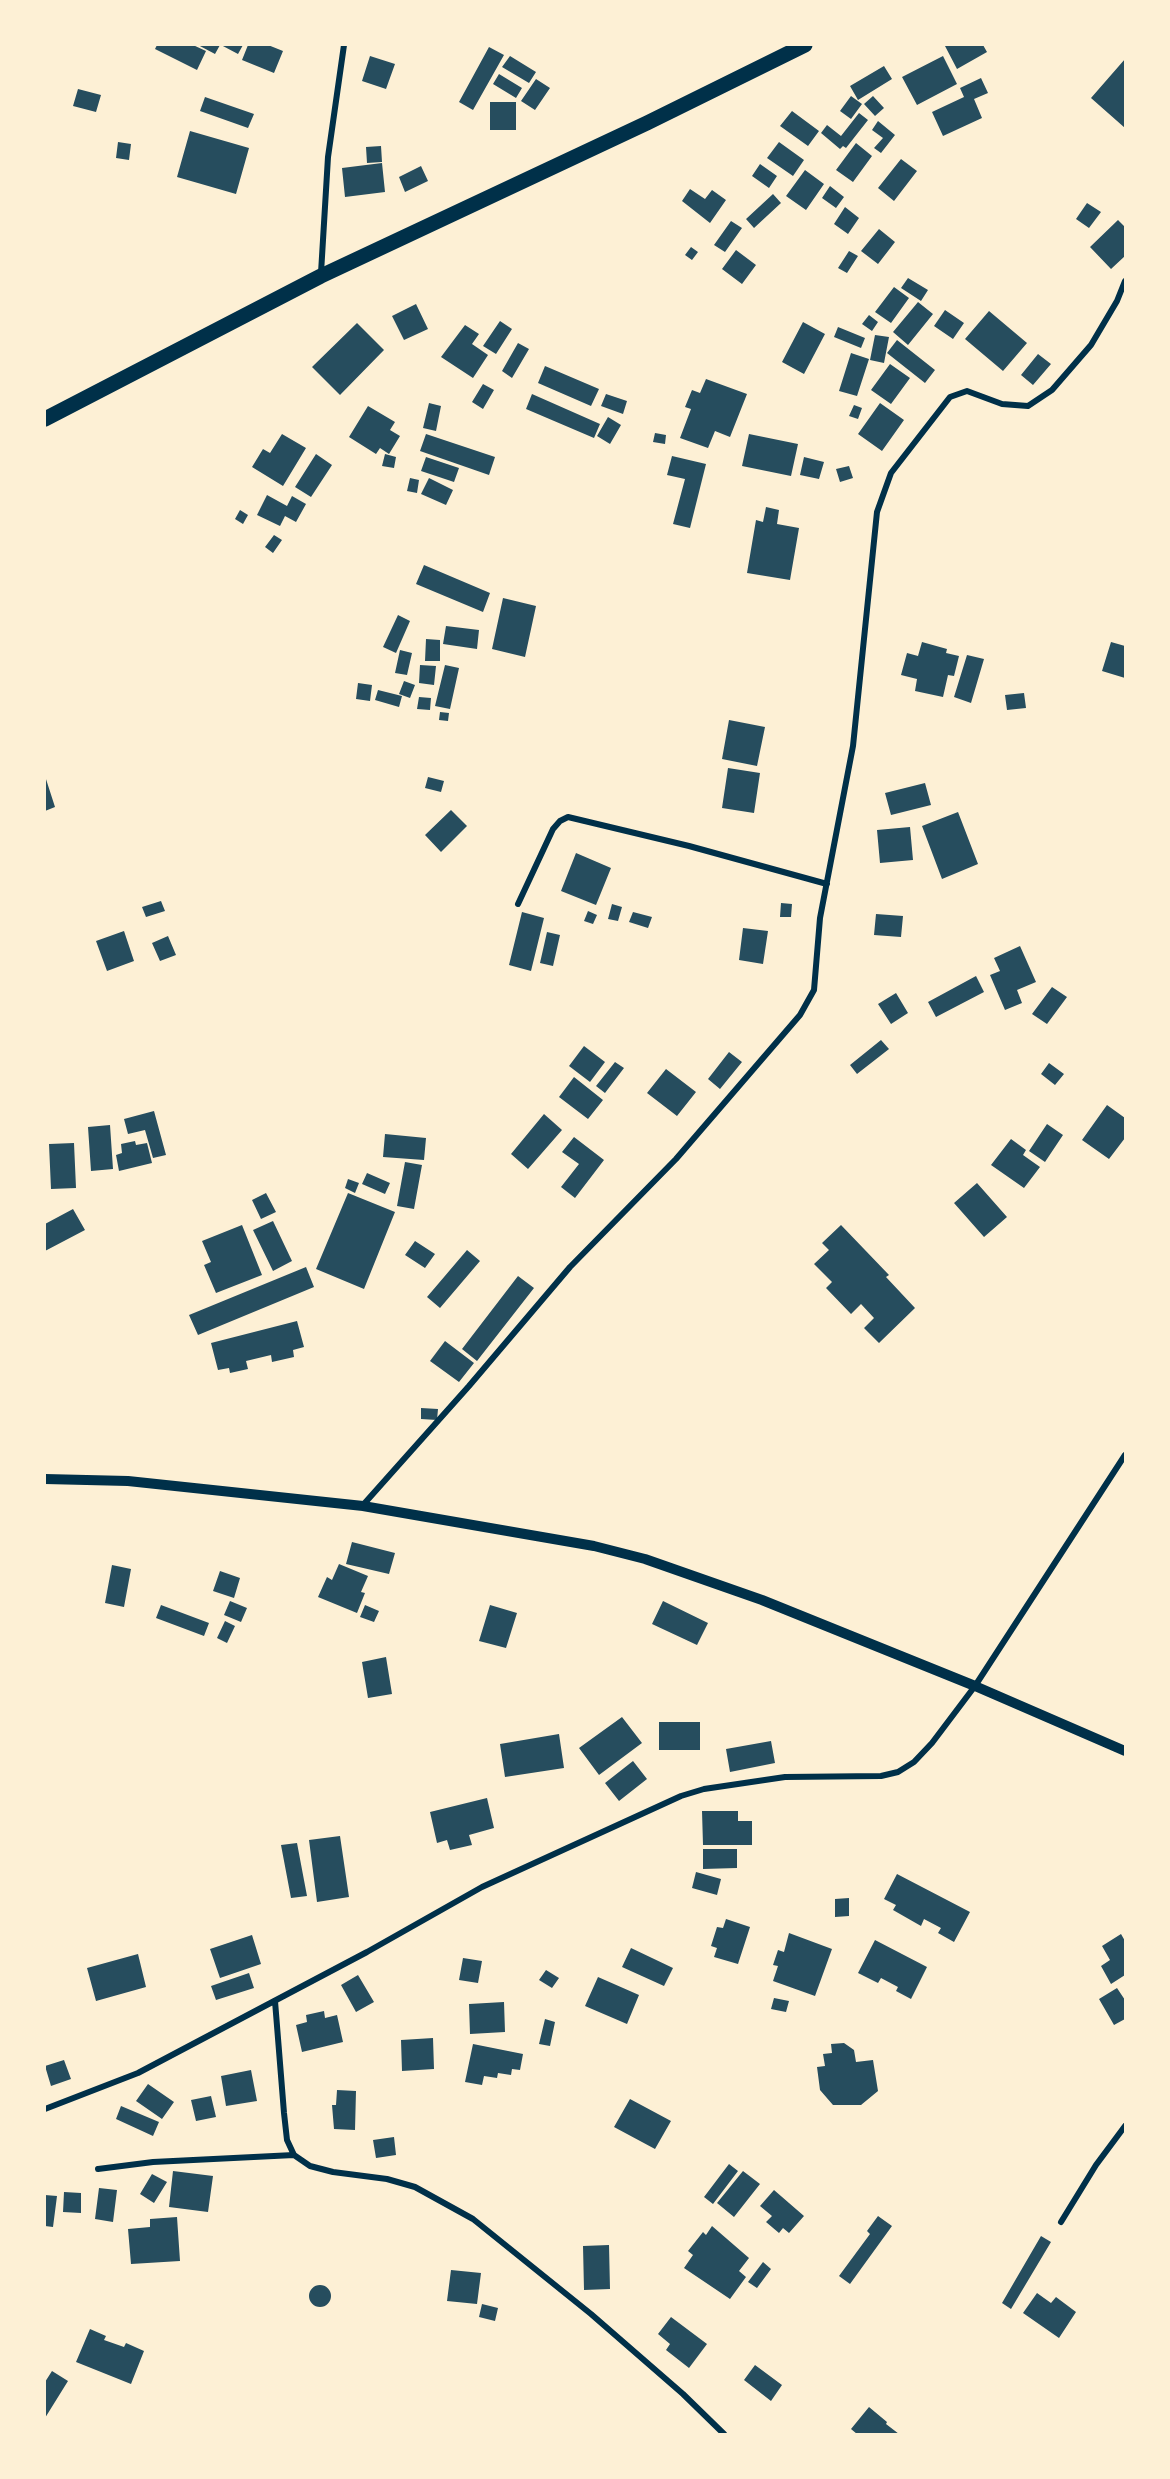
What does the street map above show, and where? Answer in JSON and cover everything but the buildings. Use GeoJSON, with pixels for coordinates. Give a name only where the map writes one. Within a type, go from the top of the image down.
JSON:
{"type":"FeatureCollection","features":[{"type":"Feature","properties":{"kind":"main road"},"geometry":{"type":"LineString","coordinates":[[45,419],[321,276],[647,123],[806,45]]}},
{"type":"Feature","properties":{"kind":"street"},"geometry":{"type":"LineString","coordinates":[[321,276],[328,157],[344,45]]}},
{"type":"Feature","properties":{"kind":"street"},"geometry":{"type":"LineString","coordinates":[[363,1506],[570,1267],[676,1159],[800,1014],[814,990],[820,918],[853,746],[877,512],[891,473],[950,397],[966,392],[1002,404],[1028,406],[1052,390],[1090,345],[1117,301],[1125,280]]}},
{"type":"Feature","properties":{"kind":"street"},"geometry":{"type":"LineString","coordinates":[[518,904],[552,829],[568,817],[689,846],[827,884]]}},
{"type":"Feature","properties":{"kind":"street"},"geometry":{"type":"LineString","coordinates":[[45,2109],[138,2073],[367,1952],[482,1887],[681,1796],[704,1789],[761,1779],[881,1776],[898,1772],[914,1762],[932,1743],[975,1686],[1125,1455]]}},
{"type":"Feature","properties":{"kind":"street"},"geometry":{"type":"LineString","coordinates":[[45,1479],[128,1481],[363,1506],[594,1546],[645,1559],[762,1600],[975,1686],[1125,1750]]}},
{"type":"Feature","properties":{"kind":"street"},"geometry":{"type":"LineString","coordinates":[[275,2001],[287,2140],[294,2154],[310,2166],[333,2172],[387,2179],[415,2187],[473,2218],[591,2314],[683,2394],[724,2434]]}},
{"type":"Feature","properties":{"kind":"street"},"geometry":{"type":"LineString","coordinates":[[1061,2222],[1096,2165],[1125,2126]]}},
{"type":"Feature","properties":{"kind":"street"},"geometry":{"type":"LineString","coordinates":[[98,2169],[153,2162],[294,2154]]}}]}
